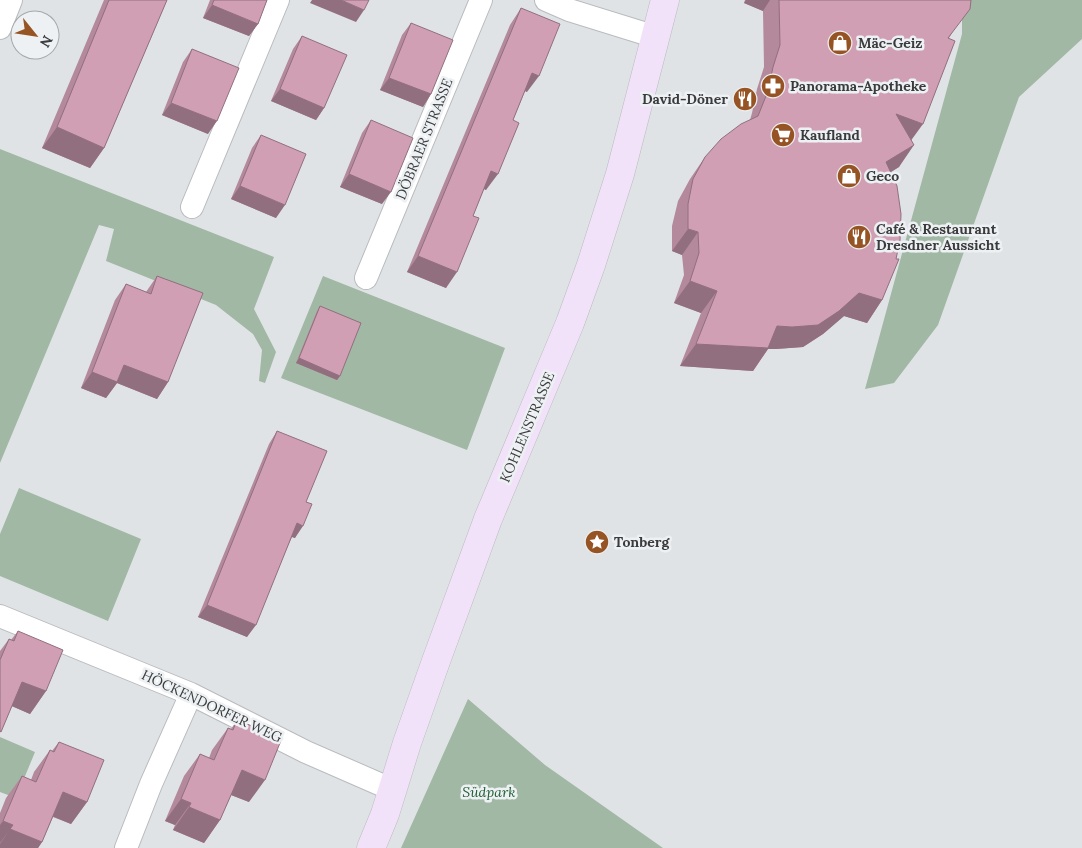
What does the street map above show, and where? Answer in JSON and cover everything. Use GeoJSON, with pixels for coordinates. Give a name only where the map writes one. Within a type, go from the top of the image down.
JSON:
{"type":"FeatureCollection","features":[{"type":"Feature","properties":{"kind":"street"},"geometry":{"type":"LineString","coordinates":[[0,28],[11,0]]}},
{"type":"Feature","properties":{"kind":"street"},"geometry":{"type":"LineString","coordinates":[[192,206],[278,0]]}},
{"type":"Feature","properties":{"kind":"street","name":"DÖBRAER STRASSE"},"geometry":{"type":"LineString","coordinates":[[366,278],[481,0]]}},
{"type":"Feature","properties":{"kind":"street"},"geometry":{"type":"LineString","coordinates":[[546,0],[569,10],[656,37]]}},
{"type":"Feature","properties":{"kind":"street","name":"KOHLENSTRASSE"},"geometry":{"type":"LineString","coordinates":[[371,848],[385,814],[410,735],[488,519],[570,323],[591,266],[620,174],[665,0]]}},
{"type":"Feature","properties":{"kind":"street","name":"HÖCKENDORFER WEG"},"geometry":{"type":"LineString","coordinates":[[0,616],[191,694],[306,752],[393,790]]}},
{"type":"Feature","properties":{"kind":"street"},"geometry":{"type":"LineString","coordinates":[[126,848],[151,784],[191,694]]}},
{"type":"Feature","properties":{"kind":"green space"},"geometry":{"type":"Polygon","coordinates":[[[962,0],[1082,0],[1082,39],[1019,97],[938,325],[894,383],[865,389],[962,34],[962,0]]]}},
{"type":"Feature","properties":{"kind":"green space"},"geometry":{"type":"Polygon","coordinates":[[[0,149],[274,257],[254,309],[276,352],[265,383],[259,381],[262,350],[253,334],[216,305],[106,261],[114,229],[99,225],[0,463],[0,149]]]}},
{"type":"Feature","properties":{"kind":"green space"},"geometry":{"type":"Polygon","coordinates":[[[323,276],[505,348],[467,450],[281,378],[323,276]]]}},
{"type":"Feature","properties":{"kind":"green space"},"geometry":{"type":"Polygon","coordinates":[[[19,488],[141,539],[108,621],[0,576],[0,534],[19,488]]]}},
{"type":"Feature","properties":{"kind":"green space","name":"Südpark"},"geometry":{"type":"Polygon","coordinates":[[[468,699],[545,765],[663,848],[401,848],[468,699]]]}},
{"type":"Feature","properties":{"kind":"green space"},"geometry":{"type":"Polygon","coordinates":[[[0,737],[35,752],[16,798],[0,792],[0,737]]]}},
{"type":"Feature","properties":{"kind":"building"},"geometry":{"type":"Polygon","coordinates":[[[109,0],[167,0],[104,148],[57,127],[109,0]]]}},
{"type":"Feature","properties":{"kind":"building"},"geometry":{"type":"Polygon","coordinates":[[[214,0],[267,0],[258,24],[212,5],[214,0]]]}},
{"type":"Feature","properties":{"kind":"building"},"geometry":{"type":"Polygon","coordinates":[[[341,0],[369,0],[364,10],[341,0]]]}},
{"type":"Feature","properties":{"kind":"building"},"geometry":{"type":"Polygon","coordinates":[[[779,0],[971,0],[970,9],[948,38],[955,41],[923,124],[896,114],[914,145],[886,162],[897,186],[901,214],[900,240],[896,259],[899,259],[882,300],[859,293],[839,311],[818,325],[777,326],[768,348],[696,344],[717,291],[690,281],[699,253],[698,232],[688,229],[688,204],[693,179],[705,157],[721,139],[741,124],[758,116],[768,91],[780,45],[779,0]]]}},
{"type":"Feature","properties":{"kind":"building"},"geometry":{"type":"Polygon","coordinates":[[[521,8],[560,24],[539,76],[532,73],[513,120],[519,123],[498,174],[491,171],[473,216],[479,218],[457,272],[418,256],[521,8]]]}},
{"type":"Feature","properties":{"kind":"building"},"geometry":{"type":"Polygon","coordinates":[[[411,23],[453,40],[431,94],[389,78],[411,23]]]}},
{"type":"Feature","properties":{"kind":"building"},"geometry":{"type":"Polygon","coordinates":[[[302,36],[347,55],[324,108],[280,89],[302,36]]]}},
{"type":"Feature","properties":{"kind":"building"},"geometry":{"type":"Polygon","coordinates":[[[192,49],[239,68],[217,121],[171,103],[192,49]]]}},
{"type":"Feature","properties":{"kind":"building"},"geometry":{"type":"Polygon","coordinates":[[[371,120],[413,138],[391,192],[349,174],[371,120]]]}},
{"type":"Feature","properties":{"kind":"building"},"geometry":{"type":"Polygon","coordinates":[[[261,135],[306,154],[285,205],[240,186],[261,135]]]}},
{"type":"Feature","properties":{"kind":"building"},"geometry":{"type":"Polygon","coordinates":[[[157,276],[203,293],[168,382],[124,365],[117,382],[92,372],[126,284],[151,294],[157,276]]]}},
{"type":"Feature","properties":{"kind":"building"},"geometry":{"type":"Polygon","coordinates":[[[320,306],[361,323],[340,376],[299,358],[320,306]]]}},
{"type":"Feature","properties":{"kind":"building"},"geometry":{"type":"Polygon","coordinates":[[[277,431],[327,451],[306,502],[312,504],[303,526],[297,523],[256,625],[207,605],[277,431]]]}},
{"type":"Feature","properties":{"kind":"building"},"geometry":{"type":"Polygon","coordinates":[[[18,631],[63,650],[46,691],[22,682],[1,732],[0,660],[9,639],[14,641],[18,631]]]}},
{"type":"Feature","properties":{"kind":"building"},"geometry":{"type":"Polygon","coordinates":[[[237,720],[282,738],[265,780],[242,770],[220,820],[189,807],[191,803],[181,799],[200,754],[214,760],[228,728],[233,730],[237,720]]]}},
{"type":"Feature","properties":{"kind":"building"},"geometry":{"type":"Polygon","coordinates":[[[59,742],[104,760],[87,802],[63,792],[42,842],[10,829],[13,825],[3,821],[22,776],[36,782],[50,750],[54,752],[59,742]]]}},
{"type":"Feature","properties":{"kind":"place","name":"Mäc-Geiz"},"geometry":{"type":"Point","coordinates":[840,43]}},
{"type":"Feature","properties":{"kind":"place","name":"Panorama-Apotheke"},"geometry":{"type":"Point","coordinates":[773,86]}},
{"type":"Feature","properties":{"kind":"place","name":"David-Döner"},"geometry":{"type":"Point","coordinates":[745,99]}},
{"type":"Feature","properties":{"kind":"place","name":"Kaufland"},"geometry":{"type":"Point","coordinates":[783,135]}},
{"type":"Feature","properties":{"kind":"place","name":"Geco"},"geometry":{"type":"Point","coordinates":[849,176]}},
{"type":"Feature","properties":{"kind":"place","name":"Café & Restaurant Dresdner Aussicht"},"geometry":{"type":"Point","coordinates":[859,237]}},
{"type":"Feature","properties":{"kind":"place","name":"Tonberg"},"geometry":{"type":"Point","coordinates":[597,542]}}]}
